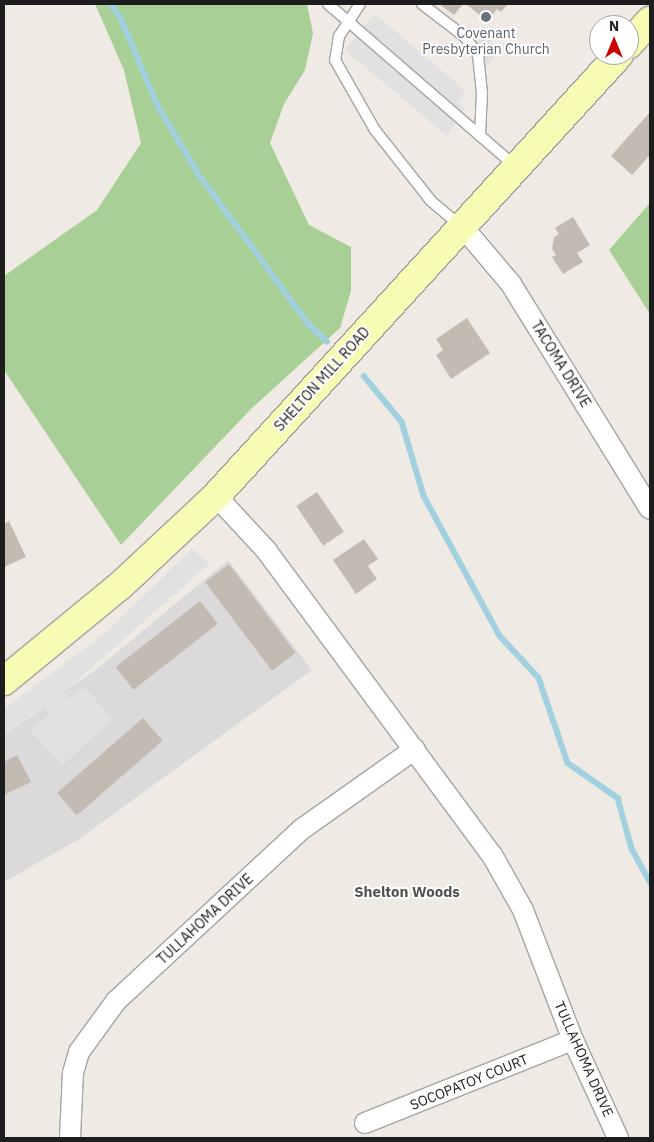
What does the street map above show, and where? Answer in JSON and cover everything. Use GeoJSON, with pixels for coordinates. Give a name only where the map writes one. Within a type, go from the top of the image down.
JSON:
{"type":"FeatureCollection","features":[{"type":"Feature","properties":{"kind":"street"},"geometry":{"type":"LineString","coordinates":[[639,33],[650,21]]}},
{"type":"Feature","properties":{"kind":"street","name":"SHELTON MILL ROAD"},"geometry":{"type":"LineString","coordinates":[[6,675],[121,585],[216,496],[610,65]]}},
{"type":"Feature","properties":{"kind":"street","name":"TACOMA DRIVE"},"geometry":{"type":"LineString","coordinates":[[462,226],[511,284],[650,508]]}},
{"type":"Feature","properties":{"kind":"street","name":"TULLAHOMA DRIVE"},"geometry":{"type":"LineString","coordinates":[[216,496],[266,550],[415,748],[492,855],[523,910],[573,1040],[618,1138]]}},
{"type":"Feature","properties":{"kind":"street","name":"TULLAHOMA DRIVE"},"geometry":{"type":"LineString","coordinates":[[70,1138],[73,1074],[79,1052],[116,1000],[302,829],[415,748]]}},
{"type":"Feature","properties":{"kind":"street","name":"SOCOPATOY COURT"},"geometry":{"type":"LineString","coordinates":[[365,1123],[573,1040]]}},
{"type":"Feature","properties":{"kind":"lane"},"geometry":{"type":"LineString","coordinates":[[328,4],[516,167]]}},
{"type":"Feature","properties":{"kind":"lane"},"geometry":{"type":"LineString","coordinates":[[360,4],[347,20],[339,36],[335,60],[352,93],[375,130],[431,201],[462,226]]}},
{"type":"Feature","properties":{"kind":"lane"},"geometry":{"type":"LineString","coordinates":[[422,4],[465,37],[478,55],[482,92],[480,136]]}},
{"type":"Feature","properties":{"kind":"shaded area"},"geometry":{"type":"Polygon","coordinates":[[[375,14],[466,91],[459,102],[465,109],[447,136],[345,50],[375,14]]]}},
{"type":"Feature","properties":{"kind":"shaded area"},"geometry":{"type":"Polygon","coordinates":[[[482,27],[498,52],[486,66],[481,51],[472,38],[482,27]]]}},
{"type":"Feature","properties":{"kind":"shaded area"},"geometry":{"type":"Polygon","coordinates":[[[192,549],[210,563],[64,692],[69,699],[85,687],[112,719],[63,765],[29,730],[49,715],[45,708],[4,735],[4,709],[104,634],[192,549]]]}},
{"type":"Feature","properties":{"kind":"shaded area"},"geometry":{"type":"Polygon","coordinates":[[[228,560],[312,670],[79,839],[4,882],[4,733],[97,669],[228,560]]]}},
{"type":"Feature","properties":{"kind":"green space"},"geometry":{"type":"Polygon","coordinates":[[[95,4],[307,4],[313,33],[305,70],[284,104],[270,143],[309,225],[351,247],[351,291],[340,328],[252,408],[121,545],[4,370],[4,276],[97,210],[141,143],[124,70],[95,4]]]}},
{"type":"Feature","properties":{"kind":"green space"},"geometry":{"type":"Polygon","coordinates":[[[650,203],[650,314],[609,250],[650,203]]]}},
{"type":"Feature","properties":{"kind":"building","name":"Covenant Presbyterian Church"},"geometry":{"type":"Polygon","coordinates":[[[439,4],[463,4],[454,15],[439,4]]]}},
{"type":"Feature","properties":{"kind":"building","name":"Covenant Presbyterian Church"},"geometry":{"type":"Polygon","coordinates":[[[466,4],[508,4],[501,12],[497,9],[487,21],[466,4]]]}},
{"type":"Feature","properties":{"kind":"building"},"geometry":{"type":"Polygon","coordinates":[[[650,112],[650,155],[632,175],[611,156],[650,112]]]}},
{"type":"Feature","properties":{"kind":"building"},"geometry":{"type":"Polygon","coordinates":[[[573,217],[590,245],[577,253],[583,262],[563,274],[552,257],[556,255],[552,249],[554,237],[559,234],[555,228],[573,217]]]}},
{"type":"Feature","properties":{"kind":"building"},"geometry":{"type":"Polygon","coordinates":[[[467,318],[490,353],[451,379],[436,355],[443,350],[436,339],[467,318]]]}},
{"type":"Feature","properties":{"kind":"building"},"geometry":{"type":"Polygon","coordinates":[[[317,492],[344,532],[323,546],[296,506],[317,492]]]}},
{"type":"Feature","properties":{"kind":"building"},"geometry":{"type":"Polygon","coordinates":[[[9,521],[26,557],[4,567],[4,524],[9,521]]]}},
{"type":"Feature","properties":{"kind":"building"},"geometry":{"type":"Polygon","coordinates":[[[364,539],[378,559],[368,566],[377,579],[356,594],[333,560],[364,539]]]}},
{"type":"Feature","properties":{"kind":"building"},"geometry":{"type":"Polygon","coordinates":[[[229,564],[296,653],[272,671],[205,582],[229,564]]]}},
{"type":"Feature","properties":{"kind":"building"},"geometry":{"type":"Polygon","coordinates":[[[200,601],[218,624],[134,690],[116,667],[200,601]]]}},
{"type":"Feature","properties":{"kind":"building"},"geometry":{"type":"Polygon","coordinates":[[[143,718],[163,741],[77,815],[57,793],[143,718]]]}},
{"type":"Feature","properties":{"kind":"building"},"geometry":{"type":"Polygon","coordinates":[[[17,755],[31,782],[4,795],[4,762],[17,755]]]}},
{"type":"Feature","properties":{"kind":"waterway"},"geometry":{"type":"LineString","coordinates":[[111,4],[121,18],[158,106],[198,173],[307,322],[327,341]]}},
{"type":"Feature","properties":{"kind":"waterway"},"geometry":{"type":"LineString","coordinates":[[364,376],[402,422],[424,496],[500,636],[539,678],[568,763],[618,798],[632,849],[650,882]]}},
{"type":"Feature","properties":{"kind":"place","name":"Covenant Presbyterian Church"},"geometry":{"type":"Point","coordinates":[486,17]}},
{"type":"Feature","properties":{"kind":"district","name":"Shelton Woods"},"geometry":{"type":"Point","coordinates":[407,892]}}]}
